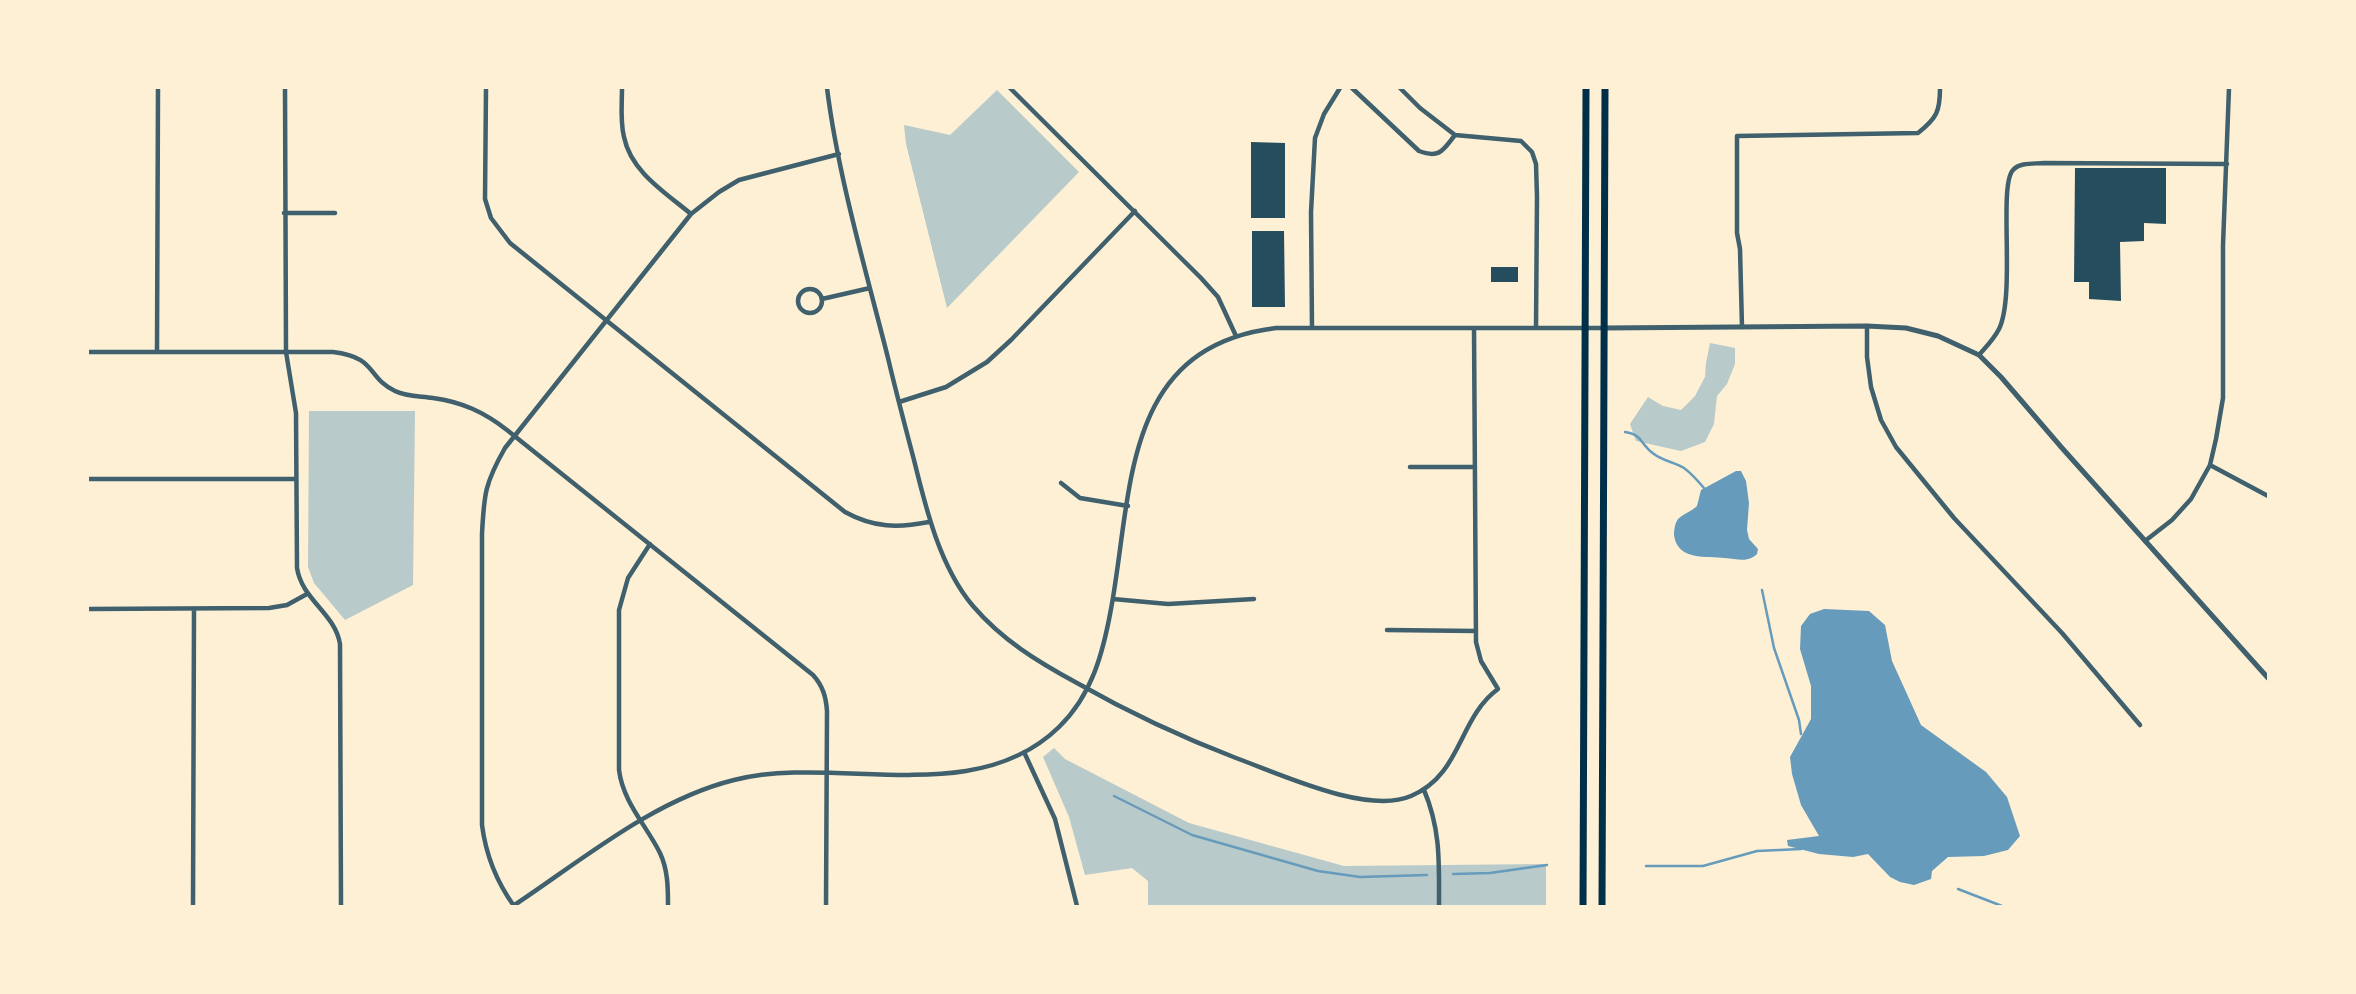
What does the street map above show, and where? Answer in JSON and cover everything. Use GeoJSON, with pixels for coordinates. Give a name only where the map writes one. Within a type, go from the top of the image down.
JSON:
{"type":"FeatureCollection","features":[{"type":"Feature","properties":{"kind":"main road"},"geometry":{"type":"LineString","coordinates":[[1583,906],[1586,88]]}},
{"type":"Feature","properties":{"kind":"main road"},"geometry":{"type":"LineString","coordinates":[[1602,906],[1605,88]]}},
{"type":"Feature","properties":{"kind":"street"},"geometry":{"type":"LineString","coordinates":[[157,351],[158,88]]}},
{"type":"Feature","properties":{"kind":"street"},"geometry":{"type":"LineString","coordinates":[[285,88],[286,352],[296,413],[297,568],[307,594],[335,626],[341,650],[341,906]]}},
{"type":"Feature","properties":{"kind":"street"},"geometry":{"type":"LineString","coordinates":[[486,88],[485,189],[491,218],[503,236],[845,512],[865,522],[886,527],[929,522]]}},
{"type":"Feature","properties":{"kind":"street"},"geometry":{"type":"LineString","coordinates":[[622,88],[622,127],[632,160],[647,177],[691,214]]}},
{"type":"Feature","properties":{"kind":"street"},"geometry":{"type":"LineString","coordinates":[[827,88],[839,154],[870,288],[929,522],[971,604],[994,628],[1027,655],[1088,690],[1203,746],[1274,772],[1371,801],[1389,802],[1406,798],[1424,790],[1445,771],[1478,709],[1498,689],[1479,655],[1476,631],[1474,328]]}},
{"type":"Feature","properties":{"kind":"street"},"geometry":{"type":"LineString","coordinates":[[1010,88],[1135,211],[1217,297],[1236,336]]}},
{"type":"Feature","properties":{"kind":"street"},"geometry":{"type":"LineString","coordinates":[[1312,328],[1311,212],[1315,138],[1324,114],[1340,88]]}},
{"type":"Feature","properties":{"kind":"street"},"geometry":{"type":"LineString","coordinates":[[1352,88],[1419,151],[1431,155],[1442,152],[1455,135]]}},
{"type":"Feature","properties":{"kind":"street"},"geometry":{"type":"LineString","coordinates":[[1399,88],[1455,135],[1521,141],[1532,152],[1536,164],[1537,198],[1536,328]]}},
{"type":"Feature","properties":{"kind":"street"},"geometry":{"type":"LineString","coordinates":[[1742,328],[1740,248],[1737,233],[1737,136],[1918,133],[1936,117],[1940,106],[1940,88]]}},
{"type":"Feature","properties":{"kind":"street"},"geometry":{"type":"LineString","coordinates":[[2145,541],[2172,520],[2191,499],[2210,465],[2223,398],[2223,245],[2229,88]]}},
{"type":"Feature","properties":{"kind":"street"},"geometry":{"type":"LineString","coordinates":[[839,154],[739,180],[691,214],[515,436],[489,475],[484,496],[482,548],[482,825],[489,861],[501,887],[514,906],[640,820],[691,793],[735,779],[772,774],[944,774],[987,766],[1024,752],[1046,739],[1079,704],[1098,666],[1113,599],[1140,439],[1154,404],[1177,374],[1217,344],[1236,336],[1276,328],[1867,326],[1906,328],[1938,336],[1979,355],[2001,377],[2269,678]]}},
{"type":"Feature","properties":{"kind":"street"},"geometry":{"type":"LineString","coordinates":[[1979,355],[1999,329],[2007,296],[2007,194],[2010,174],[2014,168],[2021,164],[2044,163],[2227,164]]}},
{"type":"Feature","properties":{"kind":"street"},"geometry":{"type":"LineString","coordinates":[[899,402],[946,387],[987,362],[1135,211]]}},
{"type":"Feature","properties":{"kind":"street"},"geometry":{"type":"LineString","coordinates":[[284,213],[335,213]]}},
{"type":"Feature","properties":{"kind":"street"},"geometry":{"type":"LineString","coordinates":[[822,299],[870,288]]}},
{"type":"Feature","properties":{"kind":"street"},"geometry":{"type":"LineString","coordinates":[[808,289],[819,292],[822,299],[821,307],[811,313],[803,311],[798,304],[799,296],[808,289]]}},
{"type":"Feature","properties":{"kind":"street"},"geometry":{"type":"LineString","coordinates":[[1867,326],[1871,387],[1881,421],[1896,447],[1954,518],[2062,633],[2140,725]]}},
{"type":"Feature","properties":{"kind":"street"},"geometry":{"type":"LineString","coordinates":[[88,352],[333,352],[355,356],[394,391],[469,406],[495,420],[817,679],[827,704],[826,906]]}},
{"type":"Feature","properties":{"kind":"street"},"geometry":{"type":"LineString","coordinates":[[2210,465],[2269,496]]}},
{"type":"Feature","properties":{"kind":"street"},"geometry":{"type":"LineString","coordinates":[[1410,467],[1475,467]]}},
{"type":"Feature","properties":{"kind":"street"},"geometry":{"type":"LineString","coordinates":[[88,479],[296,479]]}},
{"type":"Feature","properties":{"kind":"street"},"geometry":{"type":"LineString","coordinates":[[1061,483],[1080,498],[1128,506]]}},
{"type":"Feature","properties":{"kind":"street"},"geometry":{"type":"LineString","coordinates":[[650,544],[625,584],[619,620],[619,770],[625,794],[662,859],[667,877],[668,906]]}},
{"type":"Feature","properties":{"kind":"street"},"geometry":{"type":"LineString","coordinates":[[88,609],[275,608],[307,594]]}},
{"type":"Feature","properties":{"kind":"street"},"geometry":{"type":"LineString","coordinates":[[1113,599],[1168,604],[1254,599]]}},
{"type":"Feature","properties":{"kind":"street"},"geometry":{"type":"LineString","coordinates":[[193,906],[194,609]]}},
{"type":"Feature","properties":{"kind":"street"},"geometry":{"type":"LineString","coordinates":[[1387,631],[1476,631]]}},
{"type":"Feature","properties":{"kind":"street"},"geometry":{"type":"LineString","coordinates":[[1024,752],[1055,819],[1077,906]]}},
{"type":"Feature","properties":{"kind":"street"},"geometry":{"type":"LineString","coordinates":[[1424,790],[1438,834],[1438,906]]}},
{"type":"Feature","properties":{"kind":"shaded area"},"geometry":{"type":"Polygon","coordinates":[[[997,90],[1079,172],[947,308],[906,144],[904,125],[950,135],[997,90]]]}},
{"type":"Feature","properties":{"kind":"shaded area"},"geometry":{"type":"Polygon","coordinates":[[[1710,343],[1735,348],[1735,364],[1727,384],[1717,396],[1714,424],[1705,442],[1681,451],[1636,441],[1630,424],[1648,397],[1663,406],[1681,410],[1695,396],[1705,377],[1710,343]]]}},
{"type":"Feature","properties":{"kind":"shaded area"},"geometry":{"type":"Polygon","coordinates":[[[309,411],[415,411],[413,585],[345,620],[314,583],[308,567],[309,411]]]}},
{"type":"Feature","properties":{"kind":"shaded area"},"geometry":{"type":"Polygon","coordinates":[[[1054,748],[1065,759],[1189,823],[1344,866],[1546,864],[1546,906],[1148,906],[1148,881],[1132,868],[1085,875],[1069,817],[1043,757],[1054,748]]]}},
{"type":"Feature","properties":{"kind":"water"},"geometry":{"type":"Polygon","coordinates":[[[1736,471],[1741,471],[1746,481],[1749,503],[1747,530],[1749,539],[1758,549],[1757,554],[1750,559],[1738,560],[1687,553],[1676,543],[1674,535],[1678,519],[1697,506],[1701,490],[1736,471]]]}},
{"type":"Feature","properties":{"kind":"water"},"geometry":{"type":"Polygon","coordinates":[[[1824,609],[1869,611],[1885,625],[1892,661],[1921,725],[1986,772],[2007,797],[2020,836],[2008,850],[1984,856],[1948,857],[1932,871],[1931,879],[1914,885],[1890,877],[1868,854],[1853,857],[1819,854],[1788,846],[1787,840],[1819,836],[1801,805],[1790,757],[1811,719],[1811,686],[1800,649],[1801,626],[1810,614],[1824,609]]]}},
{"type":"Feature","properties":{"kind":"building"},"geometry":{"type":"Polygon","coordinates":[[[1251,142],[1285,143],[1285,218],[1251,218],[1251,142]]]}},
{"type":"Feature","properties":{"kind":"building"},"geometry":{"type":"Polygon","coordinates":[[[2075,168],[2166,168],[2166,224],[2144,223],[2144,241],[2120,242],[2121,301],[2089,299],[2089,282],[2074,282],[2075,168]]]}},
{"type":"Feature","properties":{"kind":"building"},"geometry":{"type":"Polygon","coordinates":[[[1252,231],[1284,231],[1285,307],[1252,307],[1252,231]]]}},
{"type":"Feature","properties":{"kind":"building"},"geometry":{"type":"Polygon","coordinates":[[[1491,267],[1518,267],[1518,282],[1491,282],[1491,267]]]}},
{"type":"Feature","properties":{"kind":"waterway"},"geometry":{"type":"LineString","coordinates":[[1625,432],[1636,435],[1657,456],[1684,468],[1704,488]]}},
{"type":"Feature","properties":{"kind":"waterway"},"geometry":{"type":"LineString","coordinates":[[1762,590],[1774,648],[1799,720],[1801,734]]}},
{"type":"Feature","properties":{"kind":"waterway"},"geometry":{"type":"LineString","coordinates":[[1114,796],[1192,835],[1318,871],[1360,877],[1427,875]]}},
{"type":"Feature","properties":{"kind":"waterway"},"geometry":{"type":"LineString","coordinates":[[1646,866],[1703,866],[1757,851],[1801,849]]}},
{"type":"Feature","properties":{"kind":"waterway"},"geometry":{"type":"LineString","coordinates":[[1453,874],[1490,873],[1547,865]]}},
{"type":"Feature","properties":{"kind":"waterway"},"geometry":{"type":"LineString","coordinates":[[1958,889],[2002,906]]}}]}
